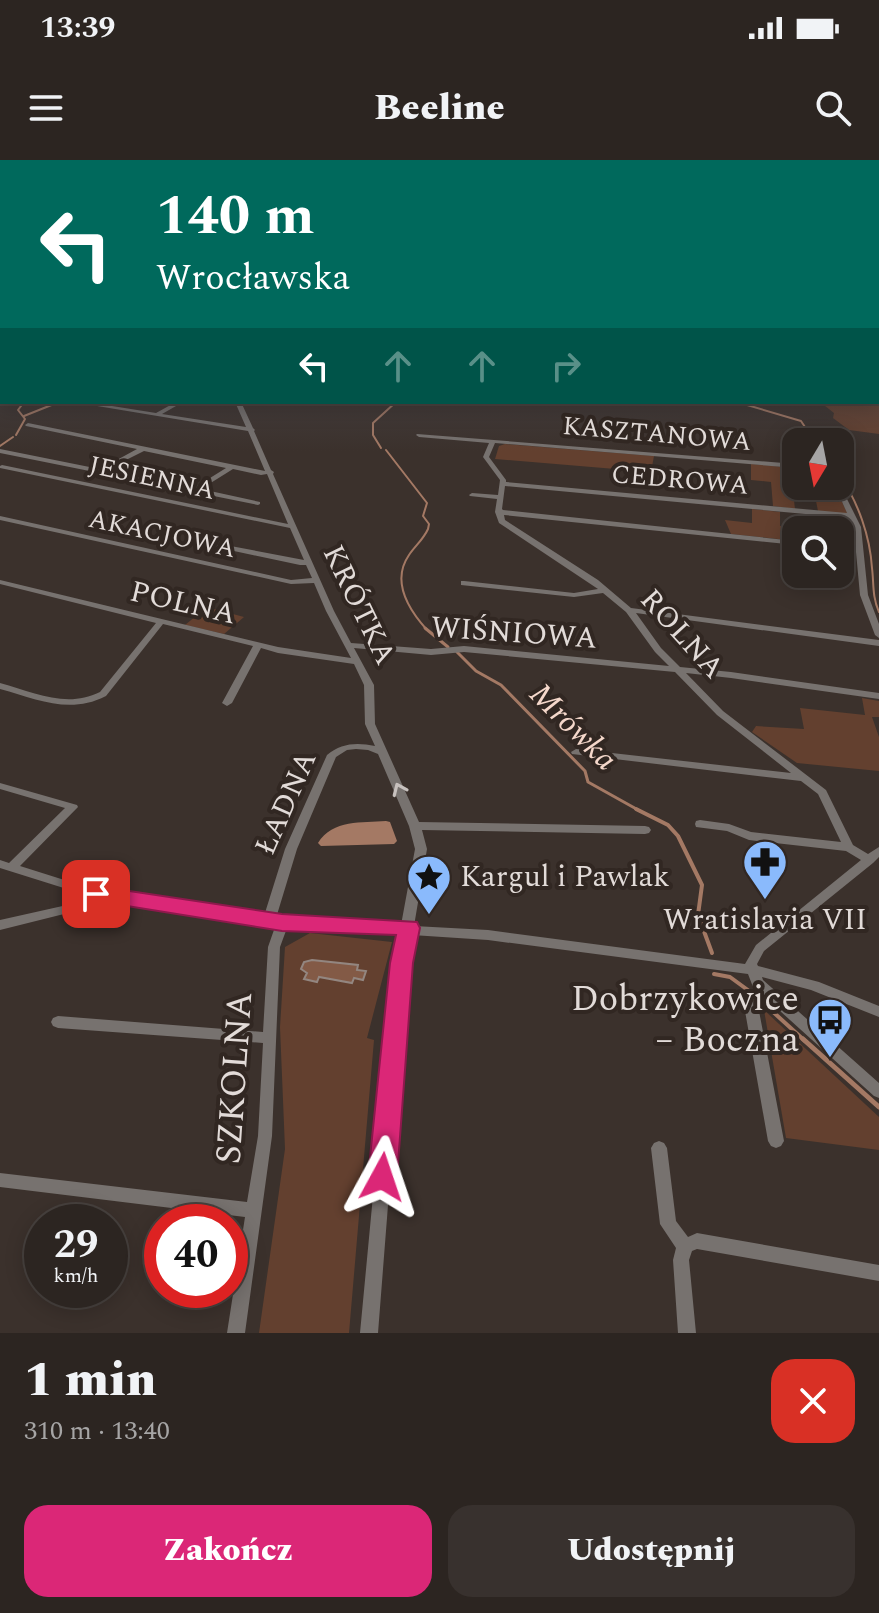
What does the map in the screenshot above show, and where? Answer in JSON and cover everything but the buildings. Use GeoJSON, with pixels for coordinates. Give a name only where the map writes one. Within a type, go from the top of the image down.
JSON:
{"type":"FeatureCollection","features":[{"type":"Feature","properties":{"kind":"street"},"geometry":{"type":"LineString","coordinates":[[88,404],[252,430]]}},
{"type":"Feature","properties":{"kind":"street"},"geometry":{"type":"LineString","coordinates":[[156,415],[176,404]]}},
{"type":"Feature","properties":{"kind":"street","name":"KRÓTKA"},"geometry":{"type":"LineString","coordinates":[[239,404],[316,580],[371,691],[370,724],[415,826],[421,857],[401,963],[369,1333]]}},
{"type":"Feature","properties":{"kind":"street"},"geometry":{"type":"LineString","coordinates":[[28,425],[232,467],[271,472]]}},
{"type":"Feature","properties":{"kind":"street","name":"KASZTANOWA"},"geometry":{"type":"LineString","coordinates":[[419,435],[782,465]]}},
{"type":"Feature","properties":{"kind":"street"},"geometry":{"type":"LineString","coordinates":[[493,441],[486,457],[497,468],[504,484],[499,512],[782,542]]}},
{"type":"Feature","properties":{"kind":"street"},"geometry":{"type":"LineString","coordinates":[[106,468],[143,449]]}},
{"type":"Feature","properties":{"kind":"street"},"geometry":{"type":"LineString","coordinates":[[0,451],[258,503]]}},
{"type":"Feature","properties":{"kind":"street","name":"JESIENNA"},"geometry":{"type":"LineString","coordinates":[[2,467],[293,526]]}},
{"type":"Feature","properties":{"kind":"street"},"geometry":{"type":"LineString","coordinates":[[194,491],[232,467]]}},
{"type":"Feature","properties":{"kind":"street","name":"CEDROWA"},"geometry":{"type":"LineString","coordinates":[[504,484],[853,516]]}},
{"type":"Feature","properties":{"kind":"street"},"geometry":{"type":"LineString","coordinates":[[472,495],[501,497]]}},
{"type":"Feature","properties":{"kind":"street"},"geometry":{"type":"LineString","coordinates":[[845,500],[853,516]]}},
{"type":"Feature","properties":{"kind":"street","name":"ROLNA"},"geometry":{"type":"LineString","coordinates":[[499,512],[502,521],[510,528],[605,590],[629,610],[658,650],[720,713],[825,797],[849,847]]}},
{"type":"Feature","properties":{"kind":"street","name":"AKACJOWA"},"geometry":{"type":"LineString","coordinates":[[0,518],[291,582],[316,580]]}},
{"type":"Feature","properties":{"kind":"street"},"geometry":{"type":"LineString","coordinates":[[854,521],[864,595],[879,635]]}},
{"type":"Feature","properties":{"kind":"street"},"geometry":{"type":"LineString","coordinates":[[220,546],[308,562]]}},
{"type":"Feature","properties":{"kind":"street"},"geometry":{"type":"LineString","coordinates":[[854,549],[860,550]]}},
{"type":"Feature","properties":{"kind":"street","name":"POLNA"},"geometry":{"type":"LineString","coordinates":[[0,582],[258,645],[357,662]]}},
{"type":"Feature","properties":{"kind":"street"},"geometry":{"type":"LineString","coordinates":[[464,583],[574,595],[605,590]]}},
{"type":"Feature","properties":{"kind":"street"},"geometry":{"type":"LineString","coordinates":[[629,610],[879,643]]}},
{"type":"Feature","properties":{"kind":"street"},"geometry":{"type":"LineString","coordinates":[[0,686],[73,704],[94,701],[161,622]]}},
{"type":"Feature","properties":{"kind":"street"},"geometry":{"type":"LineString","coordinates":[[227,703],[258,645]]}},
{"type":"Feature","properties":{"kind":"street","name":"WIŚNIOWA"},"geometry":{"type":"LineString","coordinates":[[348,645],[431,652],[464,649],[731,675],[879,696]]}},
{"type":"Feature","properties":{"kind":"street"},"geometry":{"type":"LineString","coordinates":[[358,746],[376,737]]}},
{"type":"Feature","properties":{"kind":"street","name":"ŁADNA"},"geometry":{"type":"LineString","coordinates":[[276,922],[291,849],[329,759],[336,751],[358,746],[382,752]]}},
{"type":"Feature","properties":{"kind":"street"},"geometry":{"type":"LineString","coordinates":[[576,752],[805,778]]}},
{"type":"Feature","properties":{"kind":"street"},"geometry":{"type":"LineString","coordinates":[[0,786],[73,807],[6,866]]}},
{"type":"Feature","properties":{"kind":"street"},"geometry":{"type":"LineString","coordinates":[[700,824],[729,828],[749,836],[849,847],[874,855]]}},
{"type":"Feature","properties":{"kind":"street"},"geometry":{"type":"LineString","coordinates":[[415,826],[645,830]]}},
{"type":"Feature","properties":{"kind":"street"},"geometry":{"type":"LineString","coordinates":[[874,855],[760,948],[752,958],[763,998],[879,1092]]}},
{"type":"Feature","properties":{"kind":"street"},"geometry":{"type":"LineString","coordinates":[[6,866],[96,894],[276,922],[409,928],[505,937],[753,970],[814,986],[879,1012]]}},
{"type":"Feature","properties":{"kind":"street"},"geometry":{"type":"LineString","coordinates":[[0,925],[80,906],[96,894]]}},
{"type":"Feature","properties":{"kind":"street","name":"SZKOLNA"},"geometry":{"type":"LineString","coordinates":[[236,1333],[265,1136],[276,922]]}},
{"type":"Feature","properties":{"kind":"street"},"geometry":{"type":"LineString","coordinates":[[763,998],[752,1011],[776,1141]]}},
{"type":"Feature","properties":{"kind":"street"},"geometry":{"type":"LineString","coordinates":[[58,1022],[269,1038]]}},
{"type":"Feature","properties":{"kind":"street"},"geometry":{"type":"LineString","coordinates":[[659,1148],[668,1224],[683,1253],[687,1333]]}},
{"type":"Feature","properties":{"kind":"street"},"geometry":{"type":"LineString","coordinates":[[0,1180],[254,1210]]}},
{"type":"Feature","properties":{"kind":"street"},"geometry":{"type":"LineString","coordinates":[[683,1253],[697,1241],[879,1273]]}},
{"type":"Feature","properties":{"kind":"shaded area"},"geometry":{"type":"Polygon","coordinates":[[[823,404],[879,404],[879,434],[854,431],[833,418],[834,413],[823,404]]]}},
{"type":"Feature","properties":{"kind":"shaded area"},"geometry":{"type":"Polygon","coordinates":[[[499,446],[654,456],[651,472],[495,459],[499,446]]]}},
{"type":"Feature","properties":{"kind":"shaded area"},"geometry":{"type":"Polygon","coordinates":[[[751,464],[782,467],[782,500],[794,500],[795,509],[773,506],[771,482],[751,480],[751,464]]]}},
{"type":"Feature","properties":{"kind":"shaded area"},"geometry":{"type":"Polygon","coordinates":[[[816,500],[841,500],[848,514],[818,511],[816,500]]]}},
{"type":"Feature","properties":{"kind":"shaded area"},"geometry":{"type":"Polygon","coordinates":[[[752,509],[780,512],[782,539],[731,534],[725,520],[752,523],[752,509]]]}},
{"type":"Feature","properties":{"kind":"shaded area"},"geometry":{"type":"Polygon","coordinates":[[[207,607],[244,617],[224,634],[185,625],[207,607]]]}},
{"type":"Feature","properties":{"kind":"shaded area"},"geometry":{"type":"Polygon","coordinates":[[[862,698],[879,701],[879,717],[872,717],[879,737],[879,771],[797,763],[752,732],[756,726],[804,729],[800,708],[865,715],[862,698]]]}},
{"type":"Feature","properties":{"kind":"shaded area"},"geometry":{"type":"Polygon","coordinates":[[[390,822],[397,841],[394,844],[321,846],[318,843],[324,835],[340,826],[390,822]]]}},
{"type":"Feature","properties":{"kind":"shaded area"},"geometry":{"type":"Polygon","coordinates":[[[310,933],[392,942],[367,1038],[374,1040],[349,1333],[259,1333],[285,1149],[280,1027],[285,947],[310,933]]]}},
{"type":"Feature","properties":{"kind":"shaded area"},"geometry":{"type":"Polygon","coordinates":[[[764,1010],[879,1117],[879,1150],[786,1138],[764,1010]]]}},
{"type":"Feature","properties":{"kind":"waterway"},"geometry":{"type":"LineString","coordinates":[[16,435],[25,419],[18,410],[22,404]]}},
{"type":"Feature","properties":{"kind":"waterway"},"geometry":{"type":"LineString","coordinates":[[24,416],[54,404]]}},
{"type":"Feature","properties":{"kind":"waterway","name":"Mrówka"},"geometry":{"type":"LineString","coordinates":[[381,448],[373,435],[373,423],[394,404]]}},
{"type":"Feature","properties":{"kind":"waterway"},"geometry":{"type":"LineString","coordinates":[[744,404],[801,421],[806,428]]}},
{"type":"Feature","properties":{"kind":"waterway"},"geometry":{"type":"LineString","coordinates":[[0,446],[13,437]]}},
{"type":"Feature","properties":{"kind":"waterway","name":"Mrówka"},"geometry":{"type":"LineString","coordinates":[[386,450],[427,503],[423,516],[429,524],[428,529],[409,555],[402,575],[408,604],[426,629]]}},
{"type":"Feature","properties":{"kind":"waterway"},"geometry":{"type":"LineString","coordinates":[[853,500],[866,532],[879,612]]}},
{"type":"Feature","properties":{"kind":"waterway","name":"Mrówka"},"geometry":{"type":"LineString","coordinates":[[426,629],[448,647]]}},
{"type":"Feature","properties":{"kind":"waterway","name":"Mrówka"},"geometry":{"type":"LineString","coordinates":[[457,652],[476,671],[501,685],[585,771],[588,782],[640,811]]}},
{"type":"Feature","properties":{"kind":"waterway","name":"Mrówka"},"geometry":{"type":"LineString","coordinates":[[636,809],[640,811]]}},
{"type":"Feature","properties":{"kind":"waterway","name":"Mrówka"},"geometry":{"type":"LineString","coordinates":[[640,811],[668,825],[678,836],[702,885],[698,915],[712,953]]}},
{"type":"Feature","properties":{"kind":"waterway","name":"Mrówka"},"geometry":{"type":"LineString","coordinates":[[714,974],[730,977],[756,996]]}},
{"type":"Feature","properties":{"kind":"waterway","name":"Mrówka"},"geometry":{"type":"LineString","coordinates":[[761,1001],[805,1041]]}},
{"type":"Feature","properties":{"kind":"waterway","name":"Mrówka"},"geometry":{"type":"LineString","coordinates":[[803,1039],[879,1107]]}},
{"type":"Feature","properties":{"kind":"place","name":"Wratislavia VII"},"geometry":{"type":"Point","coordinates":[765,901]}},
{"type":"Feature","properties":{"kind":"place","name":"Kargul i Pawlak"},"geometry":{"type":"Point","coordinates":[429,916]}},
{"type":"Feature","properties":{"kind":"place","name":"Dobrzykowice – Boczna"},"geometry":{"type":"Point","coordinates":[830,1059]}},
{"type":"Feature","properties":{"kind":"route"},"geometry":{"type":"LineString","coordinates":[[96,894],[282,923],[409,928],[401,963],[382,1177]]}}]}
